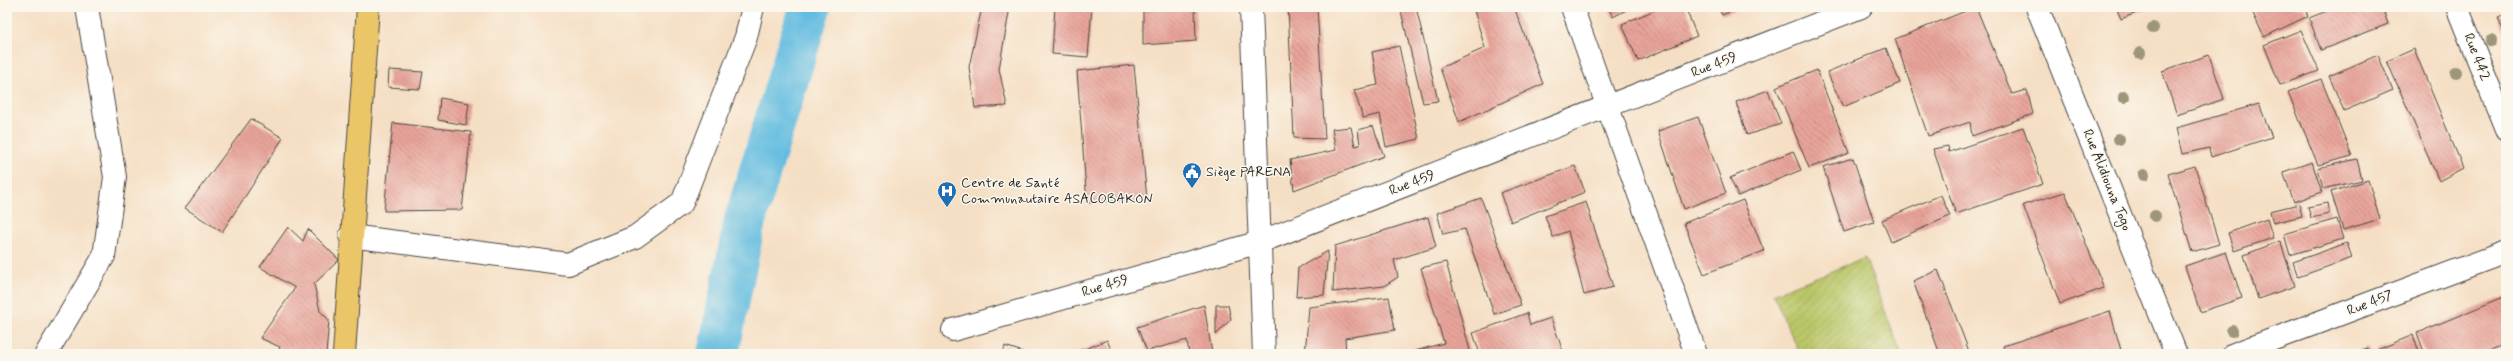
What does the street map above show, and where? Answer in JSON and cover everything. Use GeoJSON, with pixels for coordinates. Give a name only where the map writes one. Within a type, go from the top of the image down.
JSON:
{"type":"FeatureCollection","features":[{"type":"Feature","properties":{"kind":"main road"},"geometry":{"type":"LineString","coordinates":[[344,354],[350,236],[368,7]]}},
{"type":"Feature","properties":{"kind":"street"},"geometry":{"type":"LineString","coordinates":[[46,354],[104,256],[115,177],[87,7]]}},
{"type":"Feature","properties":{"kind":"street"},"geometry":{"type":"LineString","coordinates":[[350,236],[568,264],[635,237],[682,203],[746,37],[753,7]]}},
{"type":"Feature","properties":{"kind":"street"},"geometry":{"type":"LineString","coordinates":[[1251,7],[1264,354]]}},
{"type":"Feature","properties":{"kind":"street"},"geometry":{"type":"LineString","coordinates":[[1572,7],[1696,354]]}},
{"type":"Feature","properties":{"kind":"street","name":"Rue 459"},"geometry":{"type":"LineString","coordinates":[[953,330],[1260,242],[1861,7]]}},
{"type":"Feature","properties":{"kind":"street","name":"Rue Alidiouna Togo"},"geometry":{"type":"LineString","coordinates":[[2037,7],[2176,354]]}},
{"type":"Feature","properties":{"kind":"street","name":"Rue 442"},"geometry":{"type":"LineString","coordinates":[[2457,7],[2506,129]]}},
{"type":"Feature","properties":{"kind":"street","name":"Rue 457"},"geometry":{"type":"LineString","coordinates":[[2234,354],[2506,252]]}},
{"type":"Feature","properties":{"kind":"green space"},"geometry":{"type":"Polygon","coordinates":[[[1865,258],[1901,354],[1800,354],[1773,294],[1865,258]]]}},
{"type":"Feature","properties":{"kind":"building"},"geometry":{"type":"Polygon","coordinates":[[[982,7],[1010,7],[999,69],[1007,106],[975,108],[969,67],[982,7]]]}},
{"type":"Feature","properties":{"kind":"building"},"geometry":{"type":"Polygon","coordinates":[[[1055,7],[1092,7],[1088,57],[1052,54],[1055,7]]]}},
{"type":"Feature","properties":{"kind":"building"},"geometry":{"type":"Polygon","coordinates":[[[1143,7],[1195,7],[1196,41],[1143,45],[1143,7]]]}},
{"type":"Feature","properties":{"kind":"building"},"geometry":{"type":"Polygon","coordinates":[[[1288,7],[1317,7],[1325,139],[1294,138],[1288,7]]]}},
{"type":"Feature","properties":{"kind":"building"},"geometry":{"type":"Polygon","coordinates":[[[1400,7],[1416,7],[1438,101],[1423,103],[1400,7]]]}},
{"type":"Feature","properties":{"kind":"building"},"geometry":{"type":"Polygon","coordinates":[[[1473,7],[1514,7],[1543,84],[1459,122],[1440,68],[1485,48],[1473,7]]]}},
{"type":"Feature","properties":{"kind":"building"},"geometry":{"type":"Polygon","coordinates":[[[1608,7],[1632,7],[1613,17],[1608,7]]]}},
{"type":"Feature","properties":{"kind":"building"},"geometry":{"type":"Polygon","coordinates":[[[1662,7],[1685,7],[1697,36],[1638,61],[1622,24],[1662,7]]]}},
{"type":"Feature","properties":{"kind":"building"},"geometry":{"type":"Polygon","coordinates":[[[1718,7],[1742,7],[1722,15],[1718,7]]]}},
{"type":"Feature","properties":{"kind":"building"},"geometry":{"type":"Polygon","coordinates":[[[1976,7],[2012,94],[2027,90],[2033,114],[1972,136],[1970,122],[1928,136],[1895,39],[1976,7]]]}},
{"type":"Feature","properties":{"kind":"building"},"geometry":{"type":"Polygon","coordinates":[[[2116,7],[2151,7],[2121,19],[2116,7]]]}},
{"type":"Feature","properties":{"kind":"building"},"geometry":{"type":"Polygon","coordinates":[[[2250,7],[2304,7],[2308,16],[2264,37],[2250,7]]]}},
{"type":"Feature","properties":{"kind":"building"},"geometry":{"type":"Polygon","coordinates":[[[2337,7],[2382,7],[2388,24],[2321,50],[2309,18],[2337,7]]]}},
{"type":"Feature","properties":{"kind":"building"},"geometry":{"type":"Polygon","coordinates":[[[2506,14],[2506,38],[2498,17],[2506,14]]]}},
{"type":"Feature","properties":{"kind":"building"},"geometry":{"type":"Polygon","coordinates":[[[2301,30],[2319,71],[2280,85],[2264,45],[2301,30]]]}},
{"type":"Feature","properties":{"kind":"building"},"geometry":{"type":"Polygon","coordinates":[[[1399,46],[1419,139],[1386,147],[1380,114],[1363,118],[1354,90],[1378,85],[1372,52],[1399,46]]]}},
{"type":"Feature","properties":{"kind":"building"},"geometry":{"type":"Polygon","coordinates":[[[1886,48],[1900,83],[1843,107],[1827,72],[1886,48]]]}},
{"type":"Feature","properties":{"kind":"building"},"geometry":{"type":"Polygon","coordinates":[[[2414,49],[2463,168],[2439,181],[2387,61],[2414,49]]]}},
{"type":"Feature","properties":{"kind":"building"},"geometry":{"type":"Polygon","coordinates":[[[2209,55],[2224,99],[2177,115],[2162,71],[2209,55]]]}},
{"type":"Feature","properties":{"kind":"building"},"geometry":{"type":"Polygon","coordinates":[[[2378,55],[2393,90],[2344,111],[2329,76],[2378,55]]]}},
{"type":"Feature","properties":{"kind":"building"},"geometry":{"type":"Polygon","coordinates":[[[1134,65],[1147,199],[1087,203],[1077,71],[1134,65]]]}},
{"type":"Feature","properties":{"kind":"building"},"geometry":{"type":"Polygon","coordinates":[[[389,70],[423,72],[420,89],[388,87],[389,70]]]}},
{"type":"Feature","properties":{"kind":"building"},"geometry":{"type":"Polygon","coordinates":[[[1817,70],[1849,153],[1809,168],[1776,87],[1817,70]]]}},
{"type":"Feature","properties":{"kind":"building"},"geometry":{"type":"Polygon","coordinates":[[[2321,79],[2352,156],[2318,165],[2288,92],[2321,79]]]}},
{"type":"Feature","properties":{"kind":"building"},"geometry":{"type":"Polygon","coordinates":[[[1768,90],[1781,124],[1747,135],[1736,102],[1768,90]]]}},
{"type":"Feature","properties":{"kind":"building"},"geometry":{"type":"Polygon","coordinates":[[[440,98],[469,103],[466,125],[438,120],[440,98]]]}},
{"type":"Feature","properties":{"kind":"building"},"geometry":{"type":"Polygon","coordinates":[[[2259,104],[2272,137],[2211,157],[2209,148],[2182,154],[2176,128],[2259,104]]]}},
{"type":"Feature","properties":{"kind":"building"},"geometry":{"type":"Polygon","coordinates":[[[1698,117],[1726,193],[1684,209],[1658,131],[1698,117]]]}},
{"type":"Feature","properties":{"kind":"building"},"geometry":{"type":"Polygon","coordinates":[[[251,119],[283,138],[222,232],[185,208],[251,119]]]}},
{"type":"Feature","properties":{"kind":"building"},"geometry":{"type":"Polygon","coordinates":[[[393,123],[471,132],[462,210],[384,211],[393,123]]]}},
{"type":"Feature","properties":{"kind":"building"},"geometry":{"type":"Polygon","coordinates":[[[1373,126],[1384,156],[1294,190],[1290,160],[1336,150],[1332,129],[1351,127],[1355,146],[1360,145],[1358,130],[1373,126]]]}},
{"type":"Feature","properties":{"kind":"building"},"geometry":{"type":"Polygon","coordinates":[[[2023,127],[2043,184],[1956,214],[1933,149],[1948,146],[1949,152],[2023,127]]]}},
{"type":"Feature","properties":{"kind":"building"},"geometry":{"type":"Polygon","coordinates":[[[1793,151],[1801,170],[1738,196],[1730,178],[1793,151]]]}},
{"type":"Feature","properties":{"kind":"building"},"geometry":{"type":"Polygon","coordinates":[[[1853,158],[1874,222],[1844,232],[1823,167],[1853,158]]]}},
{"type":"Feature","properties":{"kind":"building"},"geometry":{"type":"Polygon","coordinates":[[[2357,159],[2362,180],[2323,189],[2318,168],[2357,159]]]}},
{"type":"Feature","properties":{"kind":"building"},"geometry":{"type":"Polygon","coordinates":[[[2312,162],[2322,192],[2294,202],[2283,172],[2312,162]]]}},
{"type":"Feature","properties":{"kind":"building"},"geometry":{"type":"Polygon","coordinates":[[[1575,166],[1585,192],[1511,222],[1500,193],[1575,166]]]}},
{"type":"Feature","properties":{"kind":"building"},"geometry":{"type":"Polygon","coordinates":[[[2195,166],[2219,244],[2192,252],[2168,174],[2195,166]]]}},
{"type":"Feature","properties":{"kind":"building"},"geometry":{"type":"Polygon","coordinates":[[[2368,180],[2380,219],[2343,230],[2331,192],[2368,180]]]}},
{"type":"Feature","properties":{"kind":"building"},"geometry":{"type":"Polygon","coordinates":[[[2065,192],[2104,288],[2060,304],[2023,205],[2065,192]]]}},
{"type":"Feature","properties":{"kind":"building"},"geometry":{"type":"Polygon","coordinates":[[[1941,195],[1950,216],[1891,242],[1882,220],[1941,195]]]}},
{"type":"Feature","properties":{"kind":"building"},"geometry":{"type":"Polygon","coordinates":[[[1481,198],[1521,305],[1494,314],[1465,229],[1443,234],[1437,213],[1481,198]]]}},
{"type":"Feature","properties":{"kind":"building"},"geometry":{"type":"Polygon","coordinates":[[[1743,200],[1764,251],[1704,274],[1684,223],[1743,200]]]}},
{"type":"Feature","properties":{"kind":"building"},"geometry":{"type":"Polygon","coordinates":[[[1586,202],[1613,287],[1584,295],[1568,231],[1553,237],[1545,216],[1586,202]]]}},
{"type":"Feature","properties":{"kind":"building"},"geometry":{"type":"Polygon","coordinates":[[[2327,203],[2329,214],[2311,218],[2308,207],[2327,203]]]}},
{"type":"Feature","properties":{"kind":"building"},"geometry":{"type":"Polygon","coordinates":[[[2299,204],[2302,216],[2273,223],[2270,211],[2299,204]]]}},
{"type":"Feature","properties":{"kind":"building"},"geometry":{"type":"Polygon","coordinates":[[[1428,217],[1436,247],[1394,260],[1398,277],[1384,286],[1333,292],[1335,246],[1428,217]]]}},
{"type":"Feature","properties":{"kind":"building"},"geometry":{"type":"Polygon","coordinates":[[[2267,219],[2273,238],[2234,251],[2228,233],[2267,219]]]}},
{"type":"Feature","properties":{"kind":"building"},"geometry":{"type":"Polygon","coordinates":[[[2337,219],[2343,239],[2290,255],[2284,234],[2337,219]]]}},
{"type":"Feature","properties":{"kind":"building"},"geometry":{"type":"Polygon","coordinates":[[[288,227],[303,241],[308,229],[339,260],[314,284],[320,311],[329,320],[326,354],[278,354],[280,347],[260,338],[295,288],[260,267],[288,227]]]}},
{"type":"Feature","properties":{"kind":"building"},"geometry":{"type":"Polygon","coordinates":[[[2280,241],[2295,286],[2258,299],[2244,255],[2280,241]]]}},
{"type":"Feature","properties":{"kind":"building"},"geometry":{"type":"Polygon","coordinates":[[[2347,243],[2352,258],[2298,277],[2293,262],[2347,243]]]}},
{"type":"Feature","properties":{"kind":"building"},"geometry":{"type":"Polygon","coordinates":[[[1328,251],[1324,295],[1296,297],[1298,268],[1328,251]]]}},
{"type":"Feature","properties":{"kind":"building"},"geometry":{"type":"Polygon","coordinates":[[[2226,252],[2242,298],[2200,312],[2185,266],[2226,252]]]}},
{"type":"Feature","properties":{"kind":"building"},"geometry":{"type":"Polygon","coordinates":[[[1446,262],[1471,354],[1404,354],[1444,343],[1421,268],[1446,262]]]}},
{"type":"Feature","properties":{"kind":"building"},"geometry":{"type":"Polygon","coordinates":[[[1938,270],[1970,354],[1940,354],[1913,281],[1938,270]]]}},
{"type":"Feature","properties":{"kind":"building"},"geometry":{"type":"Polygon","coordinates":[[[2506,296],[2506,345],[2483,354],[2425,354],[2417,333],[2506,296]]]}},
{"type":"Feature","properties":{"kind":"building"},"geometry":{"type":"Polygon","coordinates":[[[1389,297],[1395,330],[1345,338],[1346,354],[1305,354],[1309,307],[1389,297]]]}},
{"type":"Feature","properties":{"kind":"building"},"geometry":{"type":"Polygon","coordinates":[[[1204,305],[1212,353],[1189,354],[1187,340],[1147,351],[1137,327],[1204,305]]]}},
{"type":"Feature","properties":{"kind":"building"},"geometry":{"type":"Polygon","coordinates":[[[1216,305],[1228,305],[1231,319],[1216,335],[1216,305]]]}},
{"type":"Feature","properties":{"kind":"building"},"geometry":{"type":"Polygon","coordinates":[[[2110,311],[2122,354],[2005,354],[2003,346],[2110,311]]]}},
{"type":"Feature","properties":{"kind":"building"},"geometry":{"type":"Polygon","coordinates":[[[1527,313],[1530,325],[1551,318],[1564,354],[1480,354],[1473,333],[1527,313]]]}},
{"type":"Feature","properties":{"kind":"building"},"geometry":{"type":"Polygon","coordinates":[[[2413,335],[2420,354],[2378,354],[2377,350],[2413,335]]]}},
{"type":"Feature","properties":{"kind":"building"},"geometry":{"type":"Polygon","coordinates":[[[1107,340],[1113,354],[1073,354],[1107,340]]]}},
{"type":"Feature","properties":{"kind":"building"},"geometry":{"type":"Polygon","coordinates":[[[1005,346],[1029,354],[1003,354],[1005,346]]]}},
{"type":"Feature","properties":{"kind":"building"},"geometry":{"type":"Polygon","coordinates":[[[2368,348],[2370,354],[2351,354],[2368,348]]]}},
{"type":"Feature","properties":{"kind":"waterway"},"geometry":{"type":"LineString","coordinates":[[718,354],[745,220],[810,7]]}},
{"type":"Feature","properties":{"kind":"place","name":"Siège PARENA"},"geometry":{"type":"Point","coordinates":[1192,189]}},
{"type":"Feature","properties":{"kind":"place","name":"Centre de Santé Communautaire ASACOBAKON"},"geometry":{"type":"Point","coordinates":[947,208]}}]}
